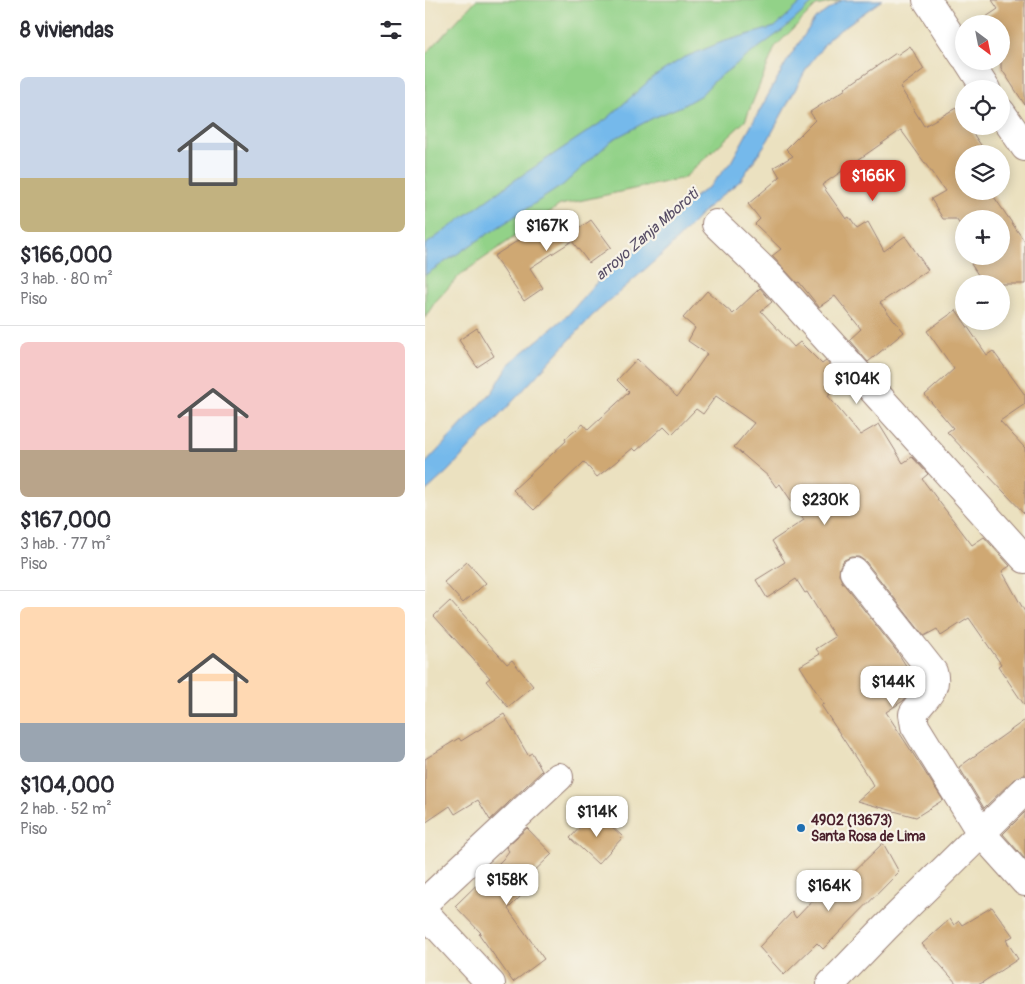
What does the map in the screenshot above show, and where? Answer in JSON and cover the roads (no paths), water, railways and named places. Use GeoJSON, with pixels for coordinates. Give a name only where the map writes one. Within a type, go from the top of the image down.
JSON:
{"type":"FeatureCollection","features":[{"type":"Feature","properties":{"kind":"street"},"geometry":{"type":"LineString","coordinates":[[927,0],[955,42]]}},
{"type":"Feature","properties":{"kind":"street"},"geometry":{"type":"LineString","coordinates":[[1010,125],[1025,147]]}},
{"type":"Feature","properties":{"kind":"street"},"geometry":{"type":"LineString","coordinates":[[716,224],[771,277],[1025,558]]}},
{"type":"Feature","properties":{"kind":"street"},"geometry":{"type":"LineString","coordinates":[[854,572],[933,672],[936,681],[932,690],[913,714],[915,726],[981,833],[1025,882]]}},
{"type":"Feature","properties":{"kind":"street"},"geometry":{"type":"LineString","coordinates":[[425,902],[559,778]]}},
{"type":"Feature","properties":{"kind":"street"},"geometry":{"type":"LineString","coordinates":[[831,984],[1025,790]]}},
{"type":"Feature","properties":{"kind":"street"},"geometry":{"type":"LineString","coordinates":[[425,913],[491,984]]}},
{"type":"Feature","properties":{"kind":"water"},"geometry":{"type":"Polygon","coordinates":[[[804,0],[816,0],[784,29],[715,80],[701,95],[612,140],[563,185],[425,275],[425,245],[512,182],[608,118],[653,77],[683,58],[722,42],[775,27],[804,0]]]}},
{"type":"Feature","properties":{"kind":"water"},"geometry":{"type":"Polygon","coordinates":[[[842,0],[882,0],[830,37],[808,66],[768,140],[740,181],[708,207],[667,250],[592,316],[448,471],[425,492],[425,464],[493,391],[510,363],[568,315],[605,273],[685,204],[710,186],[731,162],[787,61],[815,19],[842,0]]]}},
{"type":"Feature","properties":{"kind":"place","name":"4902 (13673) Santa Rosa de Lima"},"geometry":{"type":"Point","coordinates":[801,828]}},
{"type":"Feature","properties":{"kind":"water label","name":"arroyo Zanja Mboroti"},"geometry":{"type":"Point","coordinates":[647,235]}}]}
